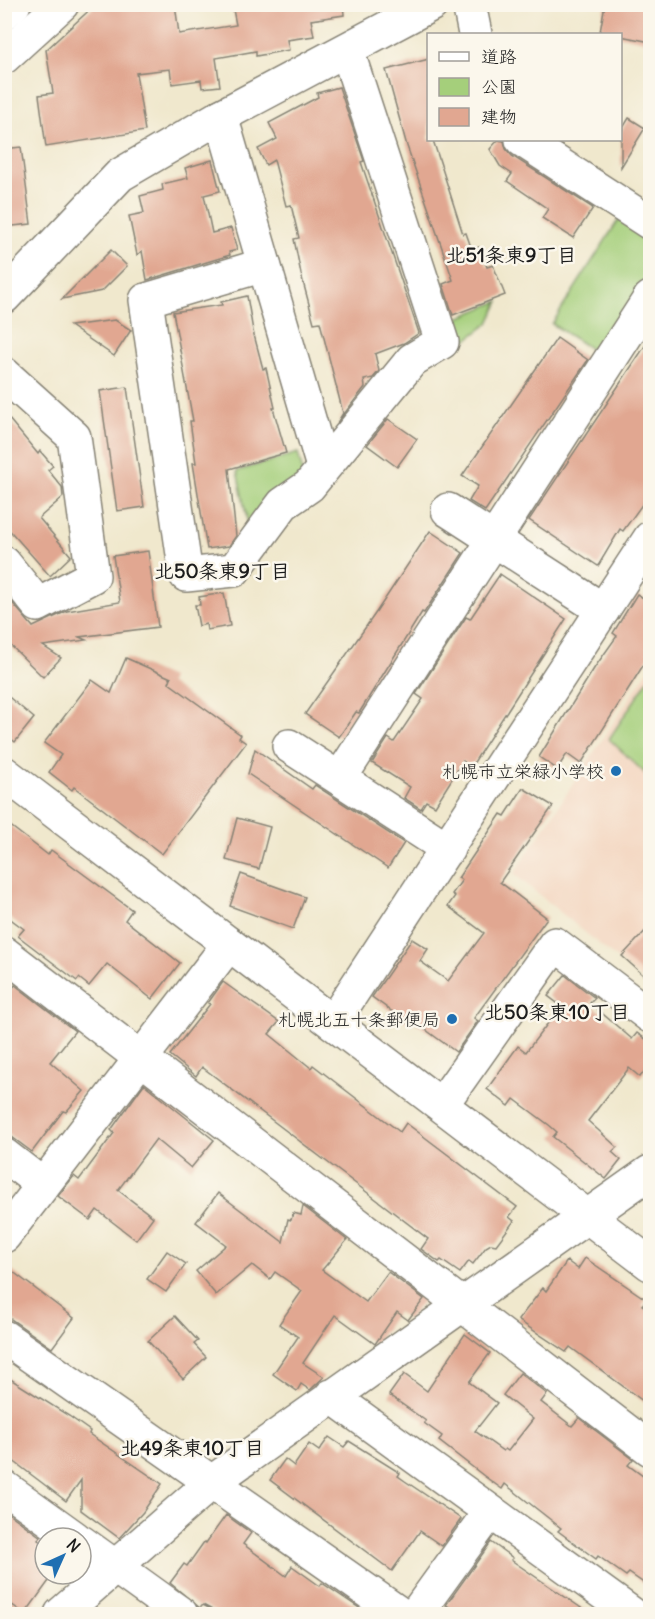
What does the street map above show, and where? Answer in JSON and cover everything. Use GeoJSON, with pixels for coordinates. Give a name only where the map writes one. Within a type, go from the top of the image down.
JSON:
{"type":"FeatureCollection","features":[{"type":"Feature","properties":{"kind":"street"},"geometry":{"type":"LineString","coordinates":[[4,13],[14,4]]}},
{"type":"Feature","properties":{"kind":"street"},"geometry":{"type":"LineString","coordinates":[[4,57],[62,4]]}},
{"type":"Feature","properties":{"kind":"street"},"geometry":{"type":"LineString","coordinates":[[4,297],[120,176],[221,116],[347,50],[400,13],[432,4]]}},
{"type":"Feature","properties":{"kind":"street"},"geometry":{"type":"LineString","coordinates":[[469,4],[475,33]]}},
{"type":"Feature","properties":{"kind":"street"},"geometry":{"type":"LineString","coordinates":[[264,265],[146,300],[186,575],[234,570],[283,504],[309,486],[412,360],[442,342],[347,50]]}},
{"type":"Feature","properties":{"kind":"street"},"geometry":{"type":"LineString","coordinates":[[221,116],[324,466]]}},
{"type":"Feature","properties":{"kind":"street"},"geometry":{"type":"LineString","coordinates":[[524,141],[651,223]]}},
{"type":"Feature","properties":{"kind":"street"},"geometry":{"type":"LineString","coordinates":[[340,778],[651,298]]}},
{"type":"Feature","properties":{"kind":"street"},"geometry":{"type":"LineString","coordinates":[[4,374],[74,436],[93,576],[38,605],[4,563]]}},
{"type":"Feature","properties":{"kind":"street"},"geometry":{"type":"LineString","coordinates":[[448,510],[603,610]]}},
{"type":"Feature","properties":{"kind":"street"},"geometry":{"type":"LineString","coordinates":[[333,1022],[651,538]]}},
{"type":"Feature","properties":{"kind":"street"},"geometry":{"type":"LineString","coordinates":[[289,746],[448,849]]}},
{"type":"Feature","properties":{"kind":"street"},"geometry":{"type":"LineString","coordinates":[[4,773],[651,1264]]}},
{"type":"Feature","properties":{"kind":"street"},"geometry":{"type":"LineString","coordinates":[[4,1236],[229,944]]}},
{"type":"Feature","properties":{"kind":"street"},"geometry":{"type":"LineString","coordinates":[[442,1104],[555,944],[651,1016]]}},
{"type":"Feature","properties":{"kind":"street"},"geometry":{"type":"LineString","coordinates":[[4,953],[651,1449]]}},
{"type":"Feature","properties":{"kind":"street"},"geometry":{"type":"LineString","coordinates":[[4,1155],[43,1185]]}},
{"type":"Feature","properties":{"kind":"street"},"geometry":{"type":"LineString","coordinates":[[61,1614],[212,1482],[651,1172]]}},
{"type":"Feature","properties":{"kind":"street"},"geometry":{"type":"LineString","coordinates":[[4,1337],[400,1614]]}},
{"type":"Feature","properties":{"kind":"street"},"geometry":{"type":"LineString","coordinates":[[331,1396],[489,1513],[632,1614]]}},
{"type":"Feature","properties":{"kind":"street"},"geometry":{"type":"LineString","coordinates":[[4,1487],[58,1526]]}},
{"type":"Feature","properties":{"kind":"street"},"geometry":{"type":"LineString","coordinates":[[416,1614],[489,1513]]}},
{"type":"Feature","properties":{"kind":"street"},"geometry":{"type":"LineString","coordinates":[[93,1551],[180,1614]]}},
{"type":"Feature","properties":{"kind":"shaded area","name":"札幌市立栄緑小学校"},"geometry":{"type":"Polygon","coordinates":[[[650,667],[650,986],[514,874],[650,667]]]}},
{"type":"Feature","properties":{"kind":"green space"},"geometry":{"type":"Polygon","coordinates":[[[619,219],[650,239],[650,274],[598,354],[552,324],[619,219]]]}},
{"type":"Feature","properties":{"kind":"green space"},"geometry":{"type":"Polygon","coordinates":[[[499,301],[489,323],[458,346],[451,321],[499,301]]]}},
{"type":"Feature","properties":{"kind":"green space"},"geometry":{"type":"Polygon","coordinates":[[[298,453],[305,482],[249,529],[237,471],[298,453]]]}},
{"type":"Feature","properties":{"kind":"green space"},"geometry":{"type":"Polygon","coordinates":[[[650,677],[650,778],[609,739],[650,677]]]}},
{"type":"Feature","properties":{"kind":"building"},"geometry":{"type":"Polygon","coordinates":[[[96,4],[175,4],[179,34],[236,25],[232,4],[343,4],[344,15],[311,20],[314,36],[287,40],[289,50],[256,56],[256,51],[216,58],[220,86],[202,88],[201,80],[172,84],[170,69],[136,73],[145,131],[46,147],[39,95],[53,93],[46,50],[96,4]]]}},
{"type":"Feature","properties":{"kind":"building"},"geometry":{"type":"Polygon","coordinates":[[[605,4],[651,4],[651,42],[622,36],[622,33],[600,32],[605,4]]]}},
{"type":"Feature","properties":{"kind":"building"},"geometry":{"type":"Polygon","coordinates":[[[427,60],[427,141],[433,141],[463,234],[466,233],[472,250],[479,247],[487,267],[493,265],[505,295],[453,315],[443,284],[453,280],[407,146],[386,70],[427,60]]]}},
{"type":"Feature","properties":{"kind":"building"},"geometry":{"type":"Polygon","coordinates":[[[339,87],[364,161],[361,162],[419,333],[404,343],[375,354],[379,371],[373,378],[364,380],[365,387],[337,423],[343,413],[320,322],[314,323],[301,274],[294,239],[299,238],[291,205],[286,206],[274,160],[266,165],[258,149],[277,139],[269,123],[318,97],[317,93],[339,87]]]}},
{"type":"Feature","properties":{"kind":"building"},"geometry":{"type":"Polygon","coordinates":[[[629,118],[645,128],[621,167],[621,141],[622,129],[629,118]]]}},
{"type":"Feature","properties":{"kind":"building"},"geometry":{"type":"Polygon","coordinates":[[[497,141],[504,141],[506,149],[512,156],[593,208],[573,238],[542,218],[548,209],[507,181],[512,174],[500,166],[490,149],[497,141]]]}},
{"type":"Feature","properties":{"kind":"building"},"geometry":{"type":"Polygon","coordinates":[[[21,147],[31,224],[4,227],[4,149],[21,147]]]}},
{"type":"Feature","properties":{"kind":"building"},"geometry":{"type":"Polygon","coordinates":[[[212,160],[220,191],[204,195],[212,233],[231,228],[237,250],[229,252],[230,255],[147,280],[142,251],[137,255],[129,216],[144,213],[140,196],[163,190],[162,184],[188,178],[185,168],[212,160]]]}},
{"type":"Feature","properties":{"kind":"building"},"geometry":{"type":"Polygon","coordinates":[[[111,250],[127,266],[102,291],[62,299],[111,250]]]}},
{"type":"Feature","properties":{"kind":"building"},"geometry":{"type":"Polygon","coordinates":[[[247,296],[253,331],[263,369],[266,368],[275,408],[273,408],[286,453],[229,469],[236,536],[229,546],[207,549],[193,463],[196,463],[190,421],[193,421],[173,312],[222,305],[221,302],[247,296]]]}},
{"type":"Feature","properties":{"kind":"building"},"geometry":{"type":"Polygon","coordinates":[[[115,320],[131,330],[114,356],[70,326],[115,320]]]}},
{"type":"Feature","properties":{"kind":"building"},"geometry":{"type":"Polygon","coordinates":[[[651,337],[651,492],[623,531],[620,529],[598,566],[529,520],[651,337]]]}},
{"type":"Feature","properties":{"kind":"building"},"geometry":{"type":"Polygon","coordinates":[[[557,338],[588,360],[485,511],[469,501],[478,486],[462,476],[557,338]]]}},
{"type":"Feature","properties":{"kind":"building"},"geometry":{"type":"Polygon","coordinates":[[[127,387],[144,507],[117,511],[100,391],[127,387]]]}},
{"type":"Feature","properties":{"kind":"building"},"geometry":{"type":"Polygon","coordinates":[[[4,413],[38,454],[40,451],[53,466],[48,470],[62,487],[63,497],[39,518],[71,556],[50,576],[4,524],[4,413]]]}},
{"type":"Feature","properties":{"kind":"building"},"geometry":{"type":"Polygon","coordinates":[[[388,419],[417,439],[397,467],[367,445],[388,419]]]}},
{"type":"Feature","properties":{"kind":"building"},"geometry":{"type":"Polygon","coordinates":[[[430,531],[463,553],[424,613],[422,612],[359,713],[356,712],[339,737],[305,714],[430,531]]]}},
{"type":"Feature","properties":{"kind":"building"},"geometry":{"type":"Polygon","coordinates":[[[148,551],[158,627],[79,637],[86,640],[43,646],[61,658],[43,677],[4,639],[4,593],[33,627],[67,611],[120,602],[113,556],[148,551]]]}},
{"type":"Feature","properties":{"kind":"building"},"geometry":{"type":"Polygon","coordinates":[[[500,574],[566,619],[471,767],[463,761],[435,806],[426,801],[421,809],[404,798],[410,787],[372,763],[388,738],[394,742],[423,699],[416,694],[466,617],[470,619],[500,574]]]}},
{"type":"Feature","properties":{"kind":"building"},"geometry":{"type":"Polygon","coordinates":[[[224,593],[230,626],[207,630],[206,624],[199,626],[195,605],[200,605],[199,597],[224,593]]]}},
{"type":"Feature","properties":{"kind":"building"},"geometry":{"type":"Polygon","coordinates":[[[637,594],[651,603],[651,653],[581,764],[567,754],[557,769],[539,757],[617,636],[613,633],[637,594]]]}},
{"type":"Feature","properties":{"kind":"building"},"geometry":{"type":"Polygon","coordinates":[[[126,658],[171,678],[169,683],[241,735],[239,738],[246,743],[162,854],[74,787],[72,790],[49,772],[61,755],[44,743],[92,680],[111,693],[126,658]]]}},
{"type":"Feature","properties":{"kind":"building"},"geometry":{"type":"Polygon","coordinates":[[[4,693],[34,718],[15,742],[4,733],[4,693]]]}},
{"type":"Feature","properties":{"kind":"building"},"geometry":{"type":"Polygon","coordinates":[[[255,749],[312,789],[315,785],[404,843],[388,868],[248,774],[255,749]]]}},
{"type":"Feature","properties":{"kind":"building"},"geometry":{"type":"Polygon","coordinates":[[[523,788],[553,806],[500,882],[547,918],[474,1018],[478,1021],[456,1052],[411,1019],[408,1023],[372,997],[412,939],[428,949],[420,961],[448,981],[484,933],[448,906],[455,896],[452,894],[462,880],[458,878],[501,814],[505,816],[523,788]]]}},
{"type":"Feature","properties":{"kind":"building"},"geometry":{"type":"Polygon","coordinates":[[[237,818],[270,827],[259,869],[226,860],[237,818]]]}},
{"type":"Feature","properties":{"kind":"building"},"geometry":{"type":"Polygon","coordinates":[[[4,821],[48,855],[51,850],[132,910],[125,920],[180,963],[152,999],[107,964],[89,986],[79,978],[77,981],[18,936],[24,929],[4,914],[4,821]]]}},
{"type":"Feature","properties":{"kind":"building"},"geometry":{"type":"Polygon","coordinates":[[[241,874],[305,897],[293,929],[230,906],[241,874]]]}},
{"type":"Feature","properties":{"kind":"building"},"geometry":{"type":"Polygon","coordinates":[[[651,925],[651,982],[622,956],[651,925]]]}},
{"type":"Feature","properties":{"kind":"building"},"geometry":{"type":"Polygon","coordinates":[[[565,975],[595,998],[590,1003],[632,1039],[637,1033],[651,1043],[651,1063],[640,1077],[629,1068],[588,1121],[617,1147],[612,1152],[621,1160],[606,1179],[553,1137],[557,1132],[549,1125],[514,1099],[509,1106],[487,1089],[518,1046],[526,1052],[561,1006],[548,996],[565,975]]]}},
{"type":"Feature","properties":{"kind":"building"},"geometry":{"type":"Polygon","coordinates":[[[223,982],[279,1022],[269,1034],[311,1068],[313,1065],[400,1132],[406,1123],[517,1207],[509,1217],[514,1221],[496,1245],[491,1244],[486,1247],[473,1264],[469,1261],[460,1273],[441,1260],[439,1262],[421,1249],[428,1239],[202,1067],[196,1076],[170,1055],[210,1004],[208,1003],[223,982]]]}},
{"type":"Feature","properties":{"kind":"building"},"geometry":{"type":"Polygon","coordinates":[[[15,985],[75,1031],[50,1062],[84,1091],[66,1112],[63,1111],[32,1152],[4,1131],[4,999],[15,985]]]}},
{"type":"Feature","properties":{"kind":"building"},"geometry":{"type":"Polygon","coordinates":[[[144,1084],[214,1140],[191,1168],[156,1139],[118,1190],[153,1217],[136,1240],[97,1210],[90,1220],[58,1196],[74,1176],[79,1180],[114,1133],[111,1130],[144,1084]]]}},
{"type":"Feature","properties":{"kind":"building"},"geometry":{"type":"Polygon","coordinates":[[[218,1193],[283,1242],[288,1219],[291,1220],[293,1213],[301,1215],[303,1206],[347,1240],[322,1270],[366,1302],[388,1272],[424,1299],[408,1320],[397,1312],[375,1344],[335,1315],[303,1363],[324,1377],[310,1390],[301,1384],[297,1391],[273,1374],[298,1337],[279,1324],[302,1291],[275,1272],[270,1279],[252,1265],[216,1295],[196,1271],[226,1245],[196,1222],[218,1193]]]}},
{"type":"Feature","properties":{"kind":"building"},"geometry":{"type":"Polygon","coordinates":[[[167,1251],[186,1264],[166,1292],[147,1279],[167,1251]]]}},
{"type":"Feature","properties":{"kind":"building"},"geometry":{"type":"Polygon","coordinates":[[[585,1258],[647,1300],[642,1305],[651,1311],[651,1407],[570,1347],[566,1352],[518,1320],[543,1288],[546,1291],[567,1261],[578,1269],[585,1258]]]}},
{"type":"Feature","properties":{"kind":"building"},"geometry":{"type":"Polygon","coordinates":[[[4,1265],[74,1318],[52,1348],[4,1314],[4,1265]]]}},
{"type":"Feature","properties":{"kind":"building"},"geometry":{"type":"Polygon","coordinates":[[[175,1316],[198,1341],[194,1344],[206,1357],[183,1379],[148,1341],[175,1316]]]}},
{"type":"Feature","properties":{"kind":"building"},"geometry":{"type":"Polygon","coordinates":[[[465,1334],[490,1353],[469,1382],[497,1403],[475,1431],[503,1451],[505,1449],[508,1451],[533,1419],[503,1395],[520,1373],[547,1394],[541,1402],[572,1426],[579,1418],[633,1459],[628,1465],[651,1482],[651,1588],[629,1573],[626,1576],[598,1556],[596,1559],[558,1531],[561,1528],[505,1484],[502,1489],[439,1441],[442,1436],[424,1423],[426,1421],[389,1395],[404,1374],[427,1391],[465,1334]]]}},
{"type":"Feature","properties":{"kind":"building"},"geometry":{"type":"Polygon","coordinates":[[[4,1375],[69,1416],[90,1431],[89,1434],[162,1484],[143,1512],[119,1538],[81,1510],[81,1480],[66,1501],[4,1454],[4,1375]]]}},
{"type":"Feature","properties":{"kind":"building"},"geometry":{"type":"Polygon","coordinates":[[[329,1437],[344,1447],[349,1441],[400,1473],[398,1476],[461,1519],[442,1546],[420,1531],[392,1571],[270,1480],[285,1459],[294,1466],[309,1444],[319,1451],[329,1437]]]}},
{"type":"Feature","properties":{"kind":"building"},"geometry":{"type":"Polygon","coordinates":[[[4,1510],[33,1531],[33,1586],[45,1586],[25,1614],[4,1599],[4,1510]]]}},
{"type":"Feature","properties":{"kind":"building"},"geometry":{"type":"Polygon","coordinates":[[[226,1515],[251,1533],[243,1544],[286,1576],[292,1566],[320,1586],[322,1583],[368,1614],[220,1614],[203,1605],[200,1608],[170,1583],[184,1564],[187,1566],[204,1542],[206,1543],[226,1515]]]}},
{"type":"Feature","properties":{"kind":"building"},"geometry":{"type":"Polygon","coordinates":[[[491,1542],[513,1558],[511,1560],[590,1614],[460,1614],[446,1605],[491,1542]]]}},
{"type":"Feature","properties":{"kind":"place","name":"札幌市立栄緑小学校"},"geometry":{"type":"Point","coordinates":[616,771]}},
{"type":"Feature","properties":{"kind":"place","name":"札幌北五十条郵便局"},"geometry":{"type":"Point","coordinates":[452,1019]}},
{"type":"Feature","properties":{"kind":"district","name":"北51条東9丁目"},"geometry":{"type":"Point","coordinates":[511,254]}},
{"type":"Feature","properties":{"kind":"district","name":"北50条東9丁目"},"geometry":{"type":"Point","coordinates":[222,570]}},
{"type":"Feature","properties":{"kind":"district","name":"北50条東10丁目"},"geometry":{"type":"Point","coordinates":[557,1011]}},
{"type":"Feature","properties":{"kind":"district","name":"北49条東10丁目"},"geometry":{"type":"Point","coordinates":[192,1447]}}]}
